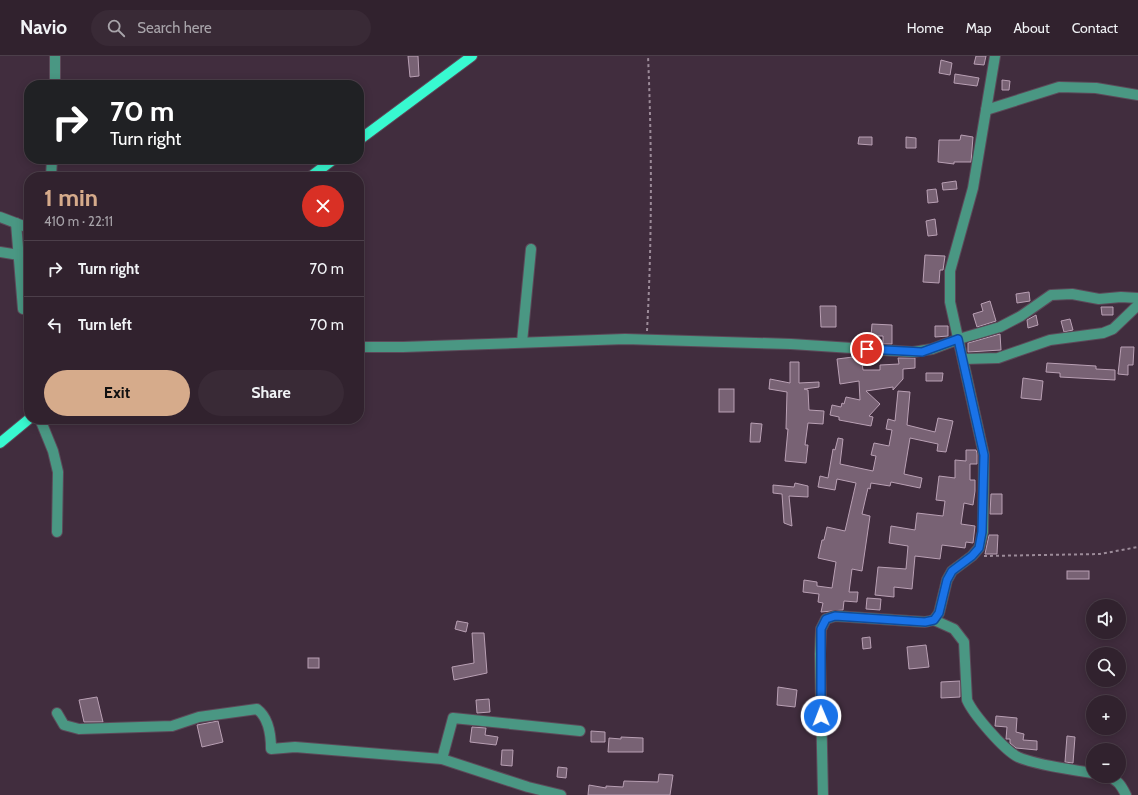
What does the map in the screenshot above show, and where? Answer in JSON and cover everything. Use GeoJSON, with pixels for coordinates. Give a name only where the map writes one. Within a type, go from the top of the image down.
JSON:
{"type":"FeatureCollection","features":[{"type":"Feature","properties":{"kind":"main road"},"geometry":{"type":"LineString","coordinates":[[364,136],[472,56]]}},
{"type":"Feature","properties":{"kind":"main road"},"geometry":{"type":"LineString","coordinates":[[317,172],[327,164]]}},
{"type":"Feature","properties":{"kind":"main road"},"geometry":{"type":"LineString","coordinates":[[0,443],[24,424]]}},
{"type":"Feature","properties":{"kind":"street"},"geometry":{"type":"LineString","coordinates":[[55,56],[55,80]]}},
{"type":"Feature","properties":{"kind":"street"},"geometry":{"type":"LineString","coordinates":[[934,620],[939,613],[947,580],[952,571],[972,556],[979,548],[982,532],[984,455],[950,302],[950,271],[973,188],[995,56]]}},
{"type":"Feature","properties":{"kind":"street"},"geometry":{"type":"LineString","coordinates":[[986,110],[1059,87],[1096,88],[1138,95]]}},
{"type":"Feature","properties":{"kind":"street"},"geometry":{"type":"LineString","coordinates":[[0,217],[24,226]]}},
{"type":"Feature","properties":{"kind":"street"},"geometry":{"type":"LineString","coordinates":[[16,223],[23,309]]}},
{"type":"Feature","properties":{"kind":"street"},"geometry":{"type":"LineString","coordinates":[[522,342],[531,249]]}},
{"type":"Feature","properties":{"kind":"street"},"geometry":{"type":"LineString","coordinates":[[0,252],[19,255]]}},
{"type":"Feature","properties":{"kind":"street"},"geometry":{"type":"LineString","coordinates":[[364,347],[646,340],[791,344],[913,352],[932,349],[958,339],[1000,327],[1021,316],[1051,295],[1072,294],[1099,299],[1121,297],[1138,298]]}},
{"type":"Feature","properties":{"kind":"street"},"geometry":{"type":"LineString","coordinates":[[962,359],[998,358],[1050,340],[1102,333],[1113,329],[1138,305]]}},
{"type":"Feature","properties":{"kind":"street"},"geometry":{"type":"LineString","coordinates":[[42,424],[53,450],[58,472],[56,532]]}},
{"type":"Feature","properties":{"kind":"street"},"geometry":{"type":"LineString","coordinates":[[823,795],[820,654],[821,629],[826,619],[835,616],[925,622],[934,620],[954,629],[964,642],[967,700],[970,707],[986,726],[1010,751],[1026,759],[1086,772]]}},
{"type":"Feature","properties":{"kind":"street"},"geometry":{"type":"LineString","coordinates":[[57,713],[64,725],[78,729],[172,726],[199,717],[257,708],[263,713],[271,733],[271,749],[295,747],[442,759],[528,787],[560,795]]}},
{"type":"Feature","properties":{"kind":"street"},"geometry":{"type":"LineString","coordinates":[[442,759],[453,718],[580,731]]}},
{"type":"Feature","properties":{"kind":"street"},"geometry":{"type":"LineString","coordinates":[[1120,783],[1126,795]]}},
{"type":"Feature","properties":{"kind":"path"},"geometry":{"type":"LineString","coordinates":[[646,340],[651,261],[652,135],[648,56]]}},
{"type":"Feature","properties":{"kind":"path"},"geometry":{"type":"LineString","coordinates":[[972,556],[1100,554],[1138,547]]}},
{"type":"Feature","properties":{"kind":"building"},"geometry":{"type":"Polygon","coordinates":[[[408,56],[418,56],[419,76],[410,77],[408,56]]]}},
{"type":"Feature","properties":{"kind":"building"},"geometry":{"type":"Polygon","coordinates":[[[976,56],[986,56],[984,65],[974,64],[976,56]]]}},
{"type":"Feature","properties":{"kind":"building"},"geometry":{"type":"Polygon","coordinates":[[[941,60],[952,63],[950,75],[939,73],[941,60]]]}},
{"type":"Feature","properties":{"kind":"building"},"geometry":{"type":"Polygon","coordinates":[[[955,74],[979,78],[977,86],[954,83],[955,74]]]}},
{"type":"Feature","properties":{"kind":"building"},"geometry":{"type":"Polygon","coordinates":[[[1002,80],[1010,81],[1009,90],[1002,90],[1002,80]]]}},
{"type":"Feature","properties":{"kind":"building"},"geometry":{"type":"Polygon","coordinates":[[[961,135],[973,137],[971,162],[954,162],[954,164],[938,162],[939,140],[960,140],[961,135]]]}},
{"type":"Feature","properties":{"kind":"building"},"geometry":{"type":"Polygon","coordinates":[[[859,137],[872,137],[872,145],[858,144],[859,137]]]}},
{"type":"Feature","properties":{"kind":"building"},"geometry":{"type":"Polygon","coordinates":[[[906,137],[916,138],[916,148],[906,148],[906,137]]]}},
{"type":"Feature","properties":{"kind":"building"},"geometry":{"type":"Polygon","coordinates":[[[956,181],[957,189],[943,190],[942,183],[956,181]]]}},
{"type":"Feature","properties":{"kind":"building"},"geometry":{"type":"Polygon","coordinates":[[[936,189],[938,202],[928,203],[927,190],[936,189]]]}},
{"type":"Feature","properties":{"kind":"building"},"geometry":{"type":"Polygon","coordinates":[[[935,219],[937,235],[928,236],[926,221],[935,219]]]}},
{"type":"Feature","properties":{"kind":"building"},"geometry":{"type":"Polygon","coordinates":[[[925,255],[945,256],[943,270],[940,270],[939,283],[923,282],[925,255]]]}},
{"type":"Feature","properties":{"kind":"building"},"geometry":{"type":"Polygon","coordinates":[[[1029,292],[1030,301],[1017,303],[1016,294],[1029,292]]]}},
{"type":"Feature","properties":{"kind":"building"},"geometry":{"type":"Polygon","coordinates":[[[990,301],[996,321],[977,327],[973,314],[983,311],[981,304],[990,301]]]}},
{"type":"Feature","properties":{"kind":"building"},"geometry":{"type":"Polygon","coordinates":[[[820,306],[836,306],[836,327],[821,327],[820,306]]]}},
{"type":"Feature","properties":{"kind":"building"},"geometry":{"type":"Polygon","coordinates":[[[1101,307],[1113,307],[1113,315],[1102,315],[1101,307]]]}},
{"type":"Feature","properties":{"kind":"building"},"geometry":{"type":"Polygon","coordinates":[[[1036,315],[1038,325],[1028,328],[1027,320],[1036,315]]]}},
{"type":"Feature","properties":{"kind":"building"},"geometry":{"type":"Polygon","coordinates":[[[1070,319],[1073,330],[1064,332],[1061,321],[1070,319]]]}},
{"type":"Feature","properties":{"kind":"building"},"geometry":{"type":"Polygon","coordinates":[[[872,324],[892,325],[892,344],[883,344],[883,336],[871,336],[872,324]]]}},
{"type":"Feature","properties":{"kind":"building"},"geometry":{"type":"Polygon","coordinates":[[[935,326],[948,326],[948,336],[935,337],[935,326]]]}},
{"type":"Feature","properties":{"kind":"building"},"geometry":{"type":"Polygon","coordinates":[[[1000,334],[1001,350],[968,352],[968,343],[1000,334]]]}},
{"type":"Feature","properties":{"kind":"building"},"geometry":{"type":"Polygon","coordinates":[[[1121,347],[1134,347],[1133,365],[1128,365],[1128,375],[1118,374],[1121,347]]]}},
{"type":"Feature","properties":{"kind":"building"},"geometry":{"type":"Polygon","coordinates":[[[861,356],[863,370],[880,370],[880,365],[899,364],[898,358],[915,358],[915,368],[903,369],[903,379],[893,390],[893,387],[866,391],[880,404],[869,416],[873,417],[871,426],[839,420],[839,417],[830,415],[832,405],[841,407],[842,403],[844,404],[846,397],[860,400],[859,381],[840,384],[837,359],[861,356]]]}},
{"type":"Feature","properties":{"kind":"building"},"geometry":{"type":"Polygon","coordinates":[[[790,362],[799,362],[799,383],[819,382],[819,387],[804,389],[808,390],[809,410],[824,411],[823,424],[808,423],[805,445],[808,445],[806,463],[785,461],[788,429],[786,429],[787,392],[769,389],[770,379],[790,383],[790,362]]]}},
{"type":"Feature","properties":{"kind":"building"},"geometry":{"type":"Polygon","coordinates":[[[1047,363],[1096,366],[1096,369],[1115,370],[1115,380],[1060,377],[1060,373],[1046,372],[1047,363]]]}},
{"type":"Feature","properties":{"kind":"building"},"geometry":{"type":"Polygon","coordinates":[[[926,373],[943,373],[942,381],[926,381],[926,373]]]}},
{"type":"Feature","properties":{"kind":"building"},"geometry":{"type":"Polygon","coordinates":[[[1023,378],[1043,381],[1041,400],[1021,398],[1023,378]]]}},
{"type":"Feature","properties":{"kind":"building"},"geometry":{"type":"Polygon","coordinates":[[[719,389],[734,389],[734,412],[719,412],[719,389]]]}},
{"type":"Feature","properties":{"kind":"building"},"geometry":{"type":"Polygon","coordinates":[[[898,391],[910,392],[907,425],[935,432],[938,418],[953,421],[946,452],[937,451],[938,444],[910,438],[904,474],[922,478],[920,488],[891,482],[890,486],[871,483],[870,489],[868,488],[862,514],[870,516],[862,571],[852,569],[849,592],[858,592],[857,602],[844,601],[843,610],[821,612],[823,603],[818,602],[819,594],[803,592],[804,580],[817,582],[817,586],[832,588],[836,562],[818,558],[822,540],[824,540],[827,527],[845,531],[856,483],[837,479],[835,490],[818,487],[820,476],[828,478],[833,449],[835,450],[838,438],[843,439],[840,464],[873,471],[876,456],[871,455],[874,443],[889,446],[892,430],[886,429],[888,419],[895,421],[898,391]]]}},
{"type":"Feature","properties":{"kind":"building"},"geometry":{"type":"Polygon","coordinates":[[[751,423],[762,424],[760,442],[750,442],[751,423]]]}},
{"type":"Feature","properties":{"kind":"building"},"geometry":{"type":"Polygon","coordinates":[[[966,450],[976,450],[977,453],[977,464],[970,464],[970,480],[975,480],[973,505],[964,503],[961,524],[975,526],[973,543],[966,542],[965,548],[942,545],[940,559],[915,556],[912,589],[894,587],[894,597],[875,595],[878,567],[906,569],[908,546],[889,543],[891,526],[915,530],[917,513],[943,516],[945,501],[936,500],[939,476],[955,478],[955,460],[966,461],[966,450]]]}},
{"type":"Feature","properties":{"kind":"building"},"geometry":{"type":"Polygon","coordinates":[[[795,483],[808,486],[808,497],[789,496],[792,526],[784,523],[782,494],[773,493],[773,485],[794,487],[795,483]]]}},
{"type":"Feature","properties":{"kind":"building"},"geometry":{"type":"Polygon","coordinates":[[[991,494],[1002,494],[1002,514],[990,514],[991,494]]]}},
{"type":"Feature","properties":{"kind":"building"},"geometry":{"type":"Polygon","coordinates":[[[989,535],[998,535],[997,554],[985,554],[989,535]]]}},
{"type":"Feature","properties":{"kind":"building"},"geometry":{"type":"Polygon","coordinates":[[[1067,571],[1089,571],[1089,579],[1067,579],[1067,571]]]}},
{"type":"Feature","properties":{"kind":"building"},"geometry":{"type":"Polygon","coordinates":[[[867,598],[881,599],[880,610],[866,609],[867,598]]]}},
{"type":"Feature","properties":{"kind":"building"},"geometry":{"type":"Polygon","coordinates":[[[457,621],[468,623],[466,632],[455,629],[457,621]]]}},
{"type":"Feature","properties":{"kind":"building"},"geometry":{"type":"Polygon","coordinates":[[[472,633],[484,633],[487,673],[454,680],[452,667],[474,663],[472,633]]]}},
{"type":"Feature","properties":{"kind":"building"},"geometry":{"type":"Polygon","coordinates":[[[870,637],[871,648],[863,649],[862,638],[870,637]]]}},
{"type":"Feature","properties":{"kind":"building"},"geometry":{"type":"Polygon","coordinates":[[[926,645],[929,667],[909,669],[907,647],[926,645]]]}},
{"type":"Feature","properties":{"kind":"building"},"geometry":{"type":"Polygon","coordinates":[[[308,658],[319,658],[319,668],[308,668],[308,658]]]}},
{"type":"Feature","properties":{"kind":"building"},"geometry":{"type":"Polygon","coordinates":[[[960,681],[960,697],[941,698],[941,682],[960,681]]]}},
{"type":"Feature","properties":{"kind":"building"},"geometry":{"type":"Polygon","coordinates":[[[778,687],[797,690],[795,707],[777,705],[778,687]]]}},
{"type":"Feature","properties":{"kind":"building"},"geometry":{"type":"Polygon","coordinates":[[[97,697],[103,722],[84,722],[79,700],[97,697]]]}},
{"type":"Feature","properties":{"kind":"building"},"geometry":{"type":"Polygon","coordinates":[[[489,699],[490,712],[477,713],[476,700],[489,699]]]}},
{"type":"Feature","properties":{"kind":"building"},"geometry":{"type":"Polygon","coordinates":[[[996,716],[1017,718],[1016,732],[1024,734],[1023,740],[1037,741],[1037,750],[1016,748],[1010,743],[1010,739],[1006,739],[1007,727],[995,726],[996,716]]]}},
{"type":"Feature","properties":{"kind":"building"},"geometry":{"type":"Polygon","coordinates":[[[218,721],[223,742],[202,747],[197,725],[218,721]]]}},
{"type":"Feature","properties":{"kind":"building"},"geometry":{"type":"Polygon","coordinates":[[[472,727],[486,728],[485,735],[498,737],[496,745],[470,742],[472,727]]]}},
{"type":"Feature","properties":{"kind":"building"},"geometry":{"type":"Polygon","coordinates":[[[591,731],[605,732],[605,742],[591,742],[591,731]]]}},
{"type":"Feature","properties":{"kind":"building"},"geometry":{"type":"Polygon","coordinates":[[[1067,736],[1075,737],[1073,763],[1065,762],[1067,736]]]}},
{"type":"Feature","properties":{"kind":"building"},"geometry":{"type":"Polygon","coordinates":[[[621,737],[643,738],[643,752],[608,752],[609,738],[621,739],[621,737]]]}},
{"type":"Feature","properties":{"kind":"building"},"geometry":{"type":"Polygon","coordinates":[[[502,750],[513,750],[512,766],[501,765],[502,750]]]}},
{"type":"Feature","properties":{"kind":"building"},"geometry":{"type":"Polygon","coordinates":[[[558,767],[567,768],[566,778],[557,777],[558,767]]]}},
{"type":"Feature","properties":{"kind":"building"},"geometry":{"type":"Polygon","coordinates":[[[659,774],[673,775],[670,795],[588,795],[589,785],[606,788],[606,786],[623,787],[624,781],[658,782],[659,774]]]}},
{"type":"Feature","properties":{"kind":"route"},"geometry":{"type":"LineString","coordinates":[[821,716],[821,629],[826,619],[835,616],[925,622],[934,620],[939,613],[947,580],[952,571],[972,556],[979,548],[982,532],[984,455],[981,436],[958,339],[922,352],[867,349]]}}]}
